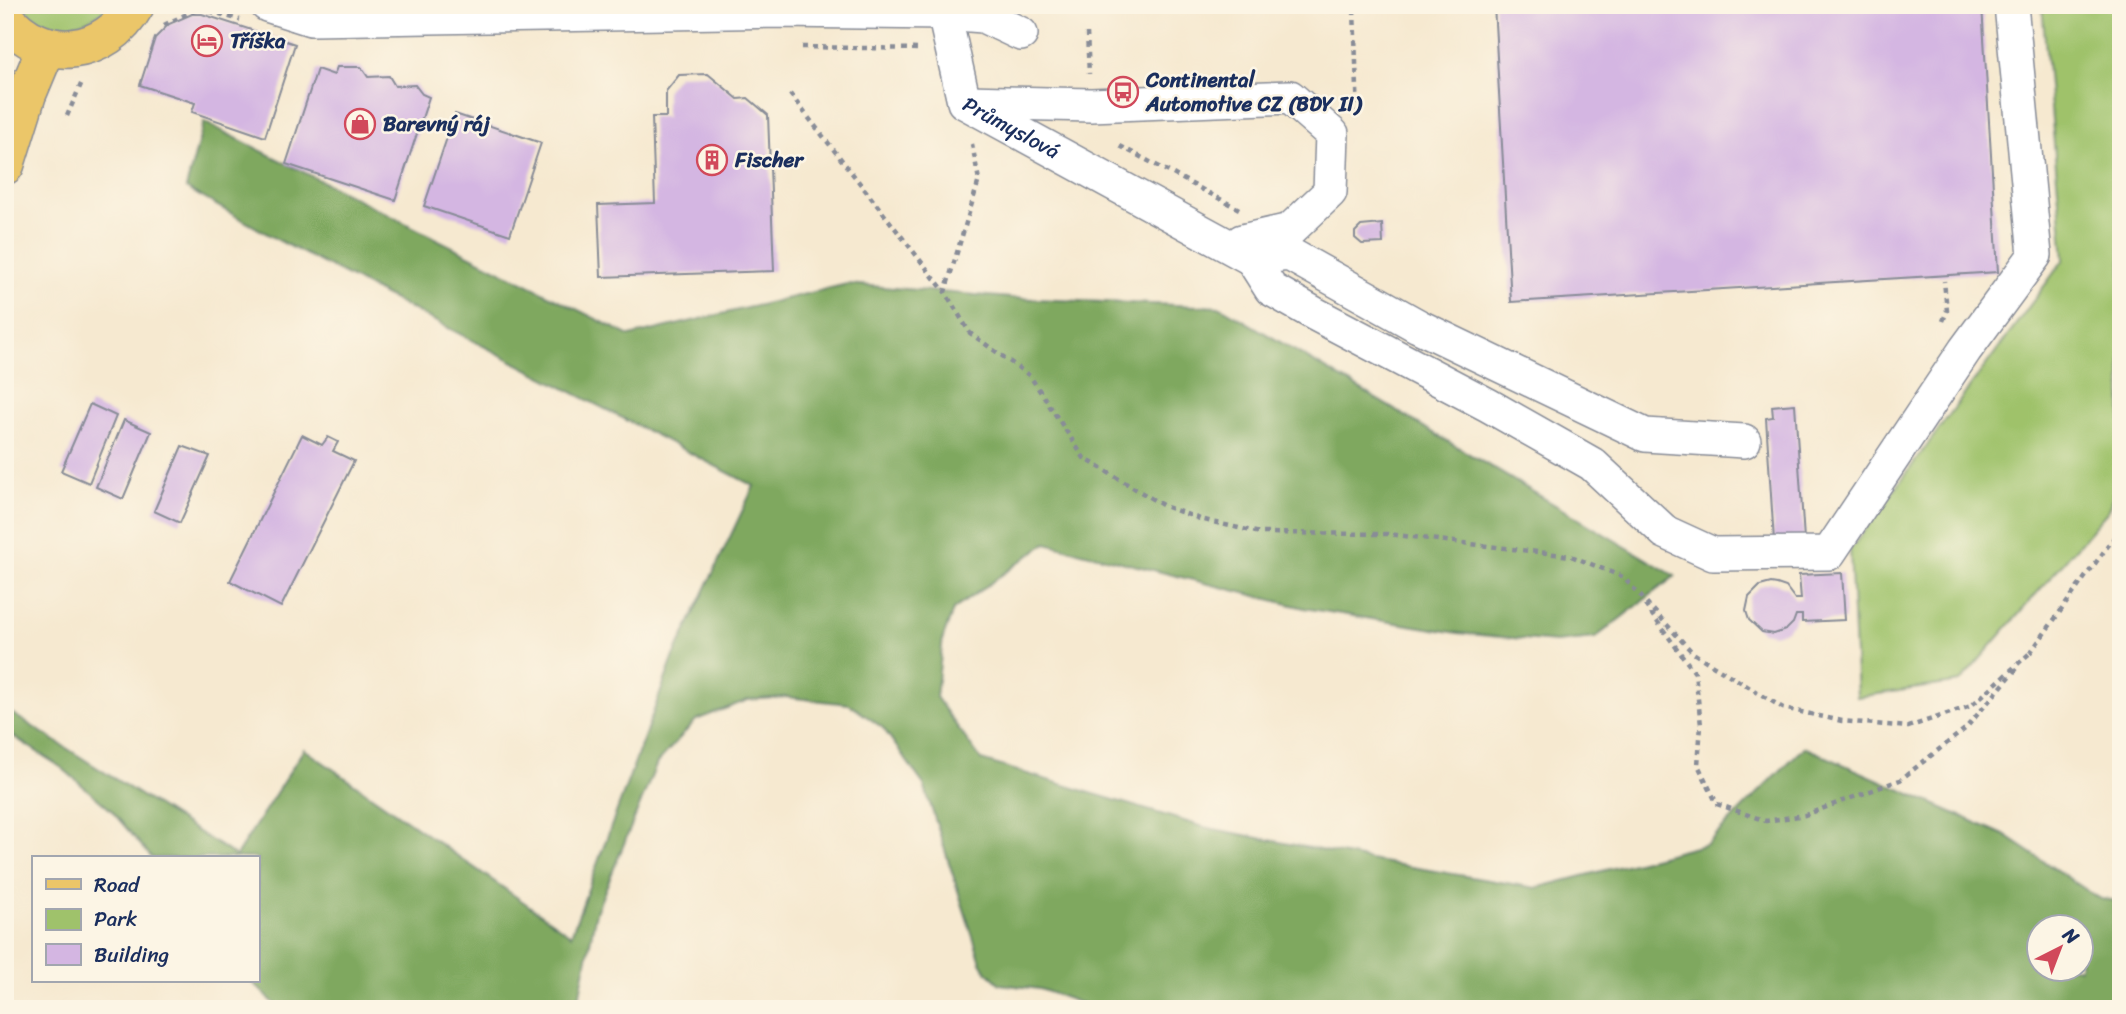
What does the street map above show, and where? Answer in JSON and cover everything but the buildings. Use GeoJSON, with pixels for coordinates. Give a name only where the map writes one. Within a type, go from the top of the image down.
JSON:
{"type":"FeatureCollection","features":[{"type":"Feature","properties":{"kind":"main road"},"geometry":{"type":"LineString","coordinates":[[5,18],[27,38],[47,46],[74,48],[101,41],[115,31],[138,7]]}},
{"type":"Feature","properties":{"kind":"main road"},"geometry":{"type":"LineString","coordinates":[[5,165],[27,94],[47,46]]}},
{"type":"Feature","properties":{"kind":"street"},"geometry":{"type":"LineString","coordinates":[[267,5],[311,19],[780,11],[944,13],[983,16],[1021,34]]}},
{"type":"Feature","properties":{"kind":"street"},"geometry":{"type":"LineString","coordinates":[[1239,252],[1271,289],[1592,464],[1665,532],[1713,554],[1829,553],[1965,350],[2035,255],[2011,5]]}},
{"type":"Feature","properties":{"kind":"street","name":"Průmyslová"},"geometry":{"type":"LineString","coordinates":[[944,13],[964,102],[1239,252]]}},
{"type":"Feature","properties":{"kind":"street"},"geometry":{"type":"LineString","coordinates":[[964,102],[1091,105],[1290,97],[1332,134],[1330,192],[1290,230],[1239,252]]}},
{"type":"Feature","properties":{"kind":"street"},"geometry":{"type":"LineString","coordinates":[[1239,252],[1289,254],[1418,326],[1645,435],[1744,441]]}},
{"type":"Feature","properties":{"kind":"path"},"geometry":{"type":"LineString","coordinates":[[1354,10],[1359,123]]}},
{"type":"Feature","properties":{"kind":"path"},"geometry":{"type":"LineString","coordinates":[[1087,33],[1090,87]]}},
{"type":"Feature","properties":{"kind":"path"},"geometry":{"type":"LineString","coordinates":[[790,94],[945,292],[970,333],[1030,376],[1084,458],[1164,506],[1200,519],[1261,533],[1388,534],[1571,556],[1623,577],[1693,653],[1783,708],[1842,721],[1908,727],[1971,706],[2031,652]]}},
{"type":"Feature","properties":{"kind":"path"},"geometry":{"type":"LineString","coordinates":[[945,292],[979,180],[964,102]]}},
{"type":"Feature","properties":{"kind":"path"},"geometry":{"type":"LineString","coordinates":[[1117,145],[1241,210]]}},
{"type":"Feature","properties":{"kind":"path"},"geometry":{"type":"LineString","coordinates":[[1623,577],[1695,673],[1701,725],[1698,765],[1717,804],[1766,821],[1805,815],[1900,779],[1965,729],[2031,652],[2121,528]]}},
{"type":"Feature","properties":{"kind":"green space"},"geometry":{"type":"Polygon","coordinates":[[[22,5],[110,5],[89,19],[66,26],[42,21],[31,15],[22,5]]]}},
{"type":"Feature","properties":{"kind":"green space"},"geometry":{"type":"Polygon","coordinates":[[[2042,5],[2121,5],[2121,478],[2107,512],[1960,682],[1857,697],[1850,550],[2064,259],[2042,5]]]}},
{"type":"Feature","properties":{"kind":"green space"},"geometry":{"type":"Polygon","coordinates":[[[204,122],[630,336],[847,284],[1011,298],[1221,307],[1675,576],[1595,638],[1556,642],[1458,633],[1304,608],[1046,543],[953,610],[943,638],[936,697],[981,760],[1204,827],[1370,860],[1536,888],[1707,844],[1804,747],[2004,835],[2100,899],[2121,901],[2121,1009],[1098,1009],[1040,989],[1000,984],[987,972],[981,962],[924,785],[883,728],[849,704],[786,697],[748,700],[696,720],[657,763],[596,912],[577,1009],[280,1009],[252,982],[259,982],[259,856],[236,856],[304,749],[571,935],[674,656],[754,486],[280,241],[186,188],[204,122]]]}},
{"type":"Feature","properties":{"kind":"green space"},"geometry":{"type":"Polygon","coordinates":[[[5,709],[236,856],[150,856],[111,810],[62,768],[5,731],[5,709]]]}},
{"type":"Feature","properties":{"kind":"place","name":"Tříška"},"geometry":{"type":"Point","coordinates":[207,41]}},
{"type":"Feature","properties":{"kind":"place","name":"Continental Automotive CZ (BDY II)"},"geometry":{"type":"Point","coordinates":[1123,92]}},
{"type":"Feature","properties":{"kind":"place","name":"Barevný ráj"},"geometry":{"type":"Point","coordinates":[360,124]}},
{"type":"Feature","properties":{"kind":"place","name":"Fischer"},"geometry":{"type":"Point","coordinates":[712,160]}}]}
